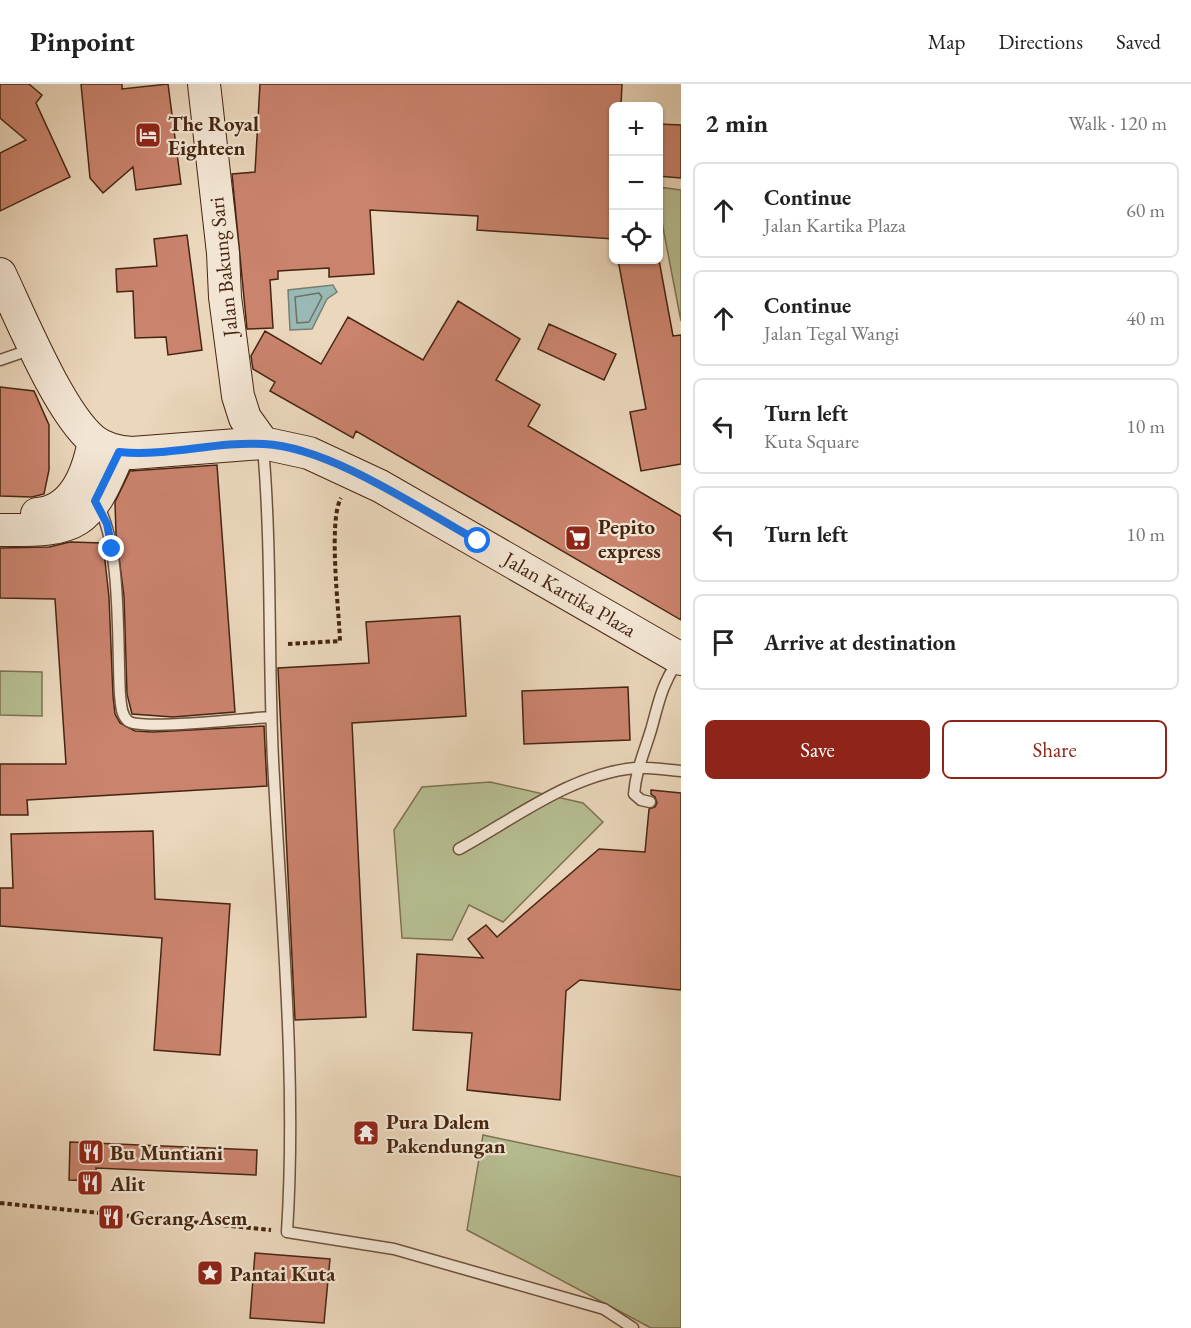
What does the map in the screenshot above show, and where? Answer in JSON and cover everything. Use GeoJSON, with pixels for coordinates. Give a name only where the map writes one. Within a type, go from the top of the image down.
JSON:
{"type":"FeatureCollection","features":[{"type":"Feature","properties":{"kind":"main road","name":"Jalan Bakung Sari"},"geometry":{"type":"LineString","coordinates":[[204,84],[223,253],[225,297],[238,396],[245,418],[262,443]]}},
{"type":"Feature","properties":{"kind":"main road"},"geometry":{"type":"LineString","coordinates":[[0,274],[35,347],[70,412],[106,446]]}},
{"type":"Feature","properties":{"kind":"main road","name":"Jalan Kartika Plaza"},"geometry":{"type":"LineString","coordinates":[[106,446],[166,452],[262,443],[309,453],[356,475],[478,541],[680,659]]}},
{"type":"Feature","properties":{"kind":"main road"},"geometry":{"type":"LineString","coordinates":[[0,530],[44,530],[67,526],[89,511],[95,501],[106,446]]}},
{"type":"Feature","properties":{"kind":"main road"},"geometry":{"type":"LineString","coordinates":[[0,513],[40,514],[53,512],[66,504],[106,446]]}},
{"type":"Feature","properties":{"kind":"lane"},"geometry":{"type":"LineString","coordinates":[[0,360],[35,347]]}},
{"type":"Feature","properties":{"kind":"lane"},"geometry":{"type":"LineString","coordinates":[[262,443],[267,488],[271,717],[292,1137],[286,1232],[394,1249],[604,1309],[633,1328]]}},
{"type":"Feature","properties":{"kind":"lane"},"geometry":{"type":"LineString","coordinates":[[95,501],[107,524],[112,549],[120,695],[127,720],[134,724],[164,725],[271,717]]}},
{"type":"Feature","properties":{"kind":"lane"},"geometry":{"type":"LineString","coordinates":[[650,802],[641,800],[634,794],[636,768],[650,732],[664,682],[680,659]]}},
{"type":"Feature","properties":{"kind":"lane"},"geometry":{"type":"LineString","coordinates":[[459,849],[546,799],[588,780],[636,768],[681,771]]}},
{"type":"Feature","properties":{"kind":"path"},"geometry":{"type":"LineString","coordinates":[[270,645],[340,641],[336,507],[356,475]]}},
{"type":"Feature","properties":{"kind":"path"},"geometry":{"type":"LineString","coordinates":[[0,1203],[286,1232]]}},
{"type":"Feature","properties":{"kind":"green space"},"geometry":{"type":"Polygon","coordinates":[[[663,188],[681,190],[681,321],[663,228],[663,188]]]}},
{"type":"Feature","properties":{"kind":"green space"},"geometry":{"type":"Polygon","coordinates":[[[0,671],[42,672],[42,716],[0,715],[0,671]]]}},
{"type":"Feature","properties":{"kind":"green space"},"geometry":{"type":"Polygon","coordinates":[[[490,782],[583,803],[603,822],[503,922],[469,905],[452,940],[402,938],[394,830],[422,787],[490,782]]]}},
{"type":"Feature","properties":{"kind":"green space"},"geometry":{"type":"Polygon","coordinates":[[[483,1135],[681,1177],[681,1328],[651,1328],[467,1230],[483,1135]]]}},
{"type":"Feature","properties":{"kind":"water"},"geometry":{"type":"Polygon","coordinates":[[[333,285],[337,292],[327,299],[312,329],[290,330],[288,290],[333,285]]]}},
{"type":"Feature","properties":{"kind":"building"},"geometry":{"type":"Polygon","coordinates":[[[0,84],[29,84],[42,95],[36,103],[70,177],[0,211],[0,153],[26,140],[0,118],[0,84]]]}},
{"type":"Feature","properties":{"kind":"building"},"geometry":{"type":"Polygon","coordinates":[[[81,84],[122,84],[122,89],[168,84],[181,184],[136,190],[133,167],[103,193],[90,178],[81,84]]]}},
{"type":"Feature","properties":{"kind":"building"},"geometry":{"type":"Polygon","coordinates":[[[260,84],[622,84],[621,102],[609,102],[609,239],[477,230],[478,216],[370,210],[374,274],[329,277],[329,268],[278,271],[278,279],[270,280],[273,328],[247,329],[232,174],[255,172],[260,84]]]}},
{"type":"Feature","properties":{"kind":"building"},"geometry":{"type":"Polygon","coordinates":[[[663,124],[681,125],[681,178],[663,176],[663,124]]]}},
{"type":"Feature","properties":{"kind":"building"},"geometry":{"type":"Polygon","coordinates":[[[187,235],[202,350],[168,355],[166,337],[135,338],[133,291],[117,292],[116,269],[157,266],[154,239],[187,235]]]}},
{"type":"Feature","properties":{"kind":"building"},"geometry":{"type":"Polygon","coordinates":[[[619,264],[660,264],[673,336],[681,335],[681,464],[641,471],[630,412],[646,409],[619,264]]]}},
{"type":"Feature","properties":{"kind":"building"},"geometry":{"type":"Polygon","coordinates":[[[458,301],[520,339],[496,380],[540,405],[528,426],[681,516],[681,620],[356,431],[353,438],[270,391],[275,382],[253,369],[251,356],[265,331],[321,364],[348,317],[423,360],[458,301]]]}},
{"type":"Feature","properties":{"kind":"building"},"geometry":{"type":"Polygon","coordinates":[[[549,324],[616,354],[604,380],[538,349],[549,324]]]}},
{"type":"Feature","properties":{"kind":"building"},"geometry":{"type":"Polygon","coordinates":[[[0,387],[34,391],[49,425],[49,470],[44,494],[32,497],[0,496],[0,387]]]}},
{"type":"Feature","properties":{"kind":"building"},"geometry":{"type":"Polygon","coordinates":[[[217,465],[235,712],[173,717],[132,714],[127,694],[124,596],[116,534],[115,502],[130,471],[217,465]]]}},
{"type":"Feature","properties":{"kind":"building"},"geometry":{"type":"Polygon","coordinates":[[[70,542],[103,543],[109,597],[113,696],[115,714],[120,723],[135,731],[153,732],[264,726],[267,786],[27,800],[28,815],[0,815],[0,764],[66,764],[55,599],[0,598],[0,548],[49,547],[70,542]]]}},
{"type":"Feature","properties":{"kind":"building"},"geometry":{"type":"Polygon","coordinates":[[[460,616],[466,716],[352,723],[366,1017],[295,1020],[278,668],[369,663],[366,622],[460,616]]]}},
{"type":"Feature","properties":{"kind":"building"},"geometry":{"type":"Polygon","coordinates":[[[628,687],[630,740],[524,744],[522,691],[628,687]]]}},
{"type":"Feature","properties":{"kind":"building"},"geometry":{"type":"Polygon","coordinates":[[[651,790],[681,793],[681,990],[580,980],[566,991],[560,1100],[467,1090],[472,1033],[413,1030],[417,954],[483,958],[468,939],[486,925],[497,937],[599,849],[645,852],[649,809],[655,807],[657,803],[651,790]]]}},
{"type":"Feature","properties":{"kind":"building"},"geometry":{"type":"Polygon","coordinates":[[[153,831],[155,899],[230,904],[220,1055],[154,1050],[162,938],[0,926],[0,888],[13,888],[11,834],[153,831]]]}},
{"type":"Feature","properties":{"kind":"building"},"geometry":{"type":"Polygon","coordinates":[[[70,1142],[257,1150],[256,1175],[96,1168],[96,1181],[69,1180],[70,1142]]]}},
{"type":"Feature","properties":{"kind":"building"},"geometry":{"type":"Polygon","coordinates":[[[255,1253],[330,1259],[324,1323],[250,1318],[255,1253]]]}},
{"type":"Feature","properties":{"kind":"place","name":"The Royal Eighteen"},"geometry":{"type":"Point","coordinates":[148,135]}},
{"type":"Feature","properties":{"kind":"place","name":"Pepito express"},"geometry":{"type":"Point","coordinates":[578,538]}},
{"type":"Feature","properties":{"kind":"place","name":"Pura Dalem Pakendungan"},"geometry":{"type":"Point","coordinates":[366,1133]}},
{"type":"Feature","properties":{"kind":"place","name":"Bu Muntiani"},"geometry":{"type":"Point","coordinates":[91,1152]}},
{"type":"Feature","properties":{"kind":"place","name":"Alit"},"geometry":{"type":"Point","coordinates":[90,1183]}},
{"type":"Feature","properties":{"kind":"place","name":"Gerang Asem"},"geometry":{"type":"Point","coordinates":[111,1217]}},
{"type":"Feature","properties":{"kind":"place","name":"Pantai Kuta"},"geometry":{"type":"Point","coordinates":[210,1273]}},
{"type":"Feature","properties":{"kind":"route"},"geometry":{"type":"LineString","coordinates":[[112,549],[107,524],[95,501],[119,452],[166,452],[262,443],[309,453],[327,461],[380,486],[478,541]]}}]}
